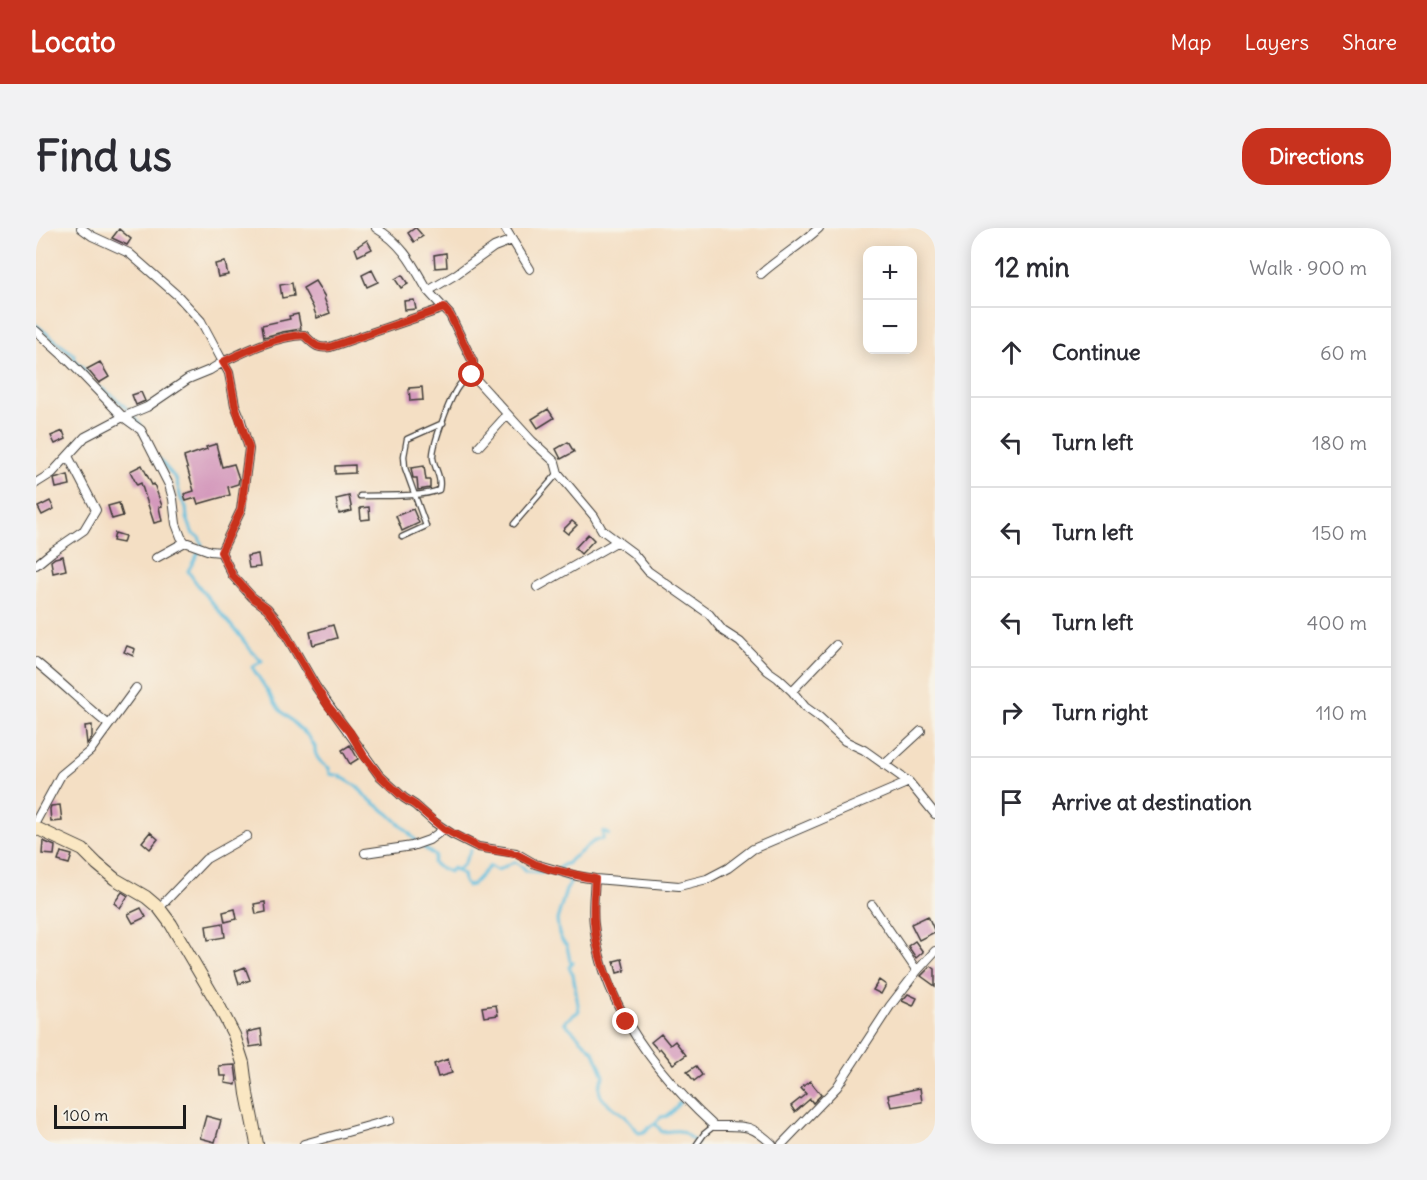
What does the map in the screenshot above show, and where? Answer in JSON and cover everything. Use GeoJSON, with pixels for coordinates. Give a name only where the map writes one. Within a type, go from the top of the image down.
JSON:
{"type":"FeatureCollection","features":[{"type":"Feature","properties":{"kind":"main road"},"geometry":{"type":"LineString","coordinates":[[36,828],[83,850],[115,879],[146,897],[159,908],[171,924],[234,1035],[243,1063],[257,1144]]}},
{"type":"Feature","properties":{"kind":"street"},"geometry":{"type":"LineString","coordinates":[[81,228],[92,236],[129,253],[178,296],[201,321],[229,372],[235,405],[249,448],[241,510],[221,552]]}},
{"type":"Feature","properties":{"kind":"street"},"geometry":{"type":"LineString","coordinates":[[376,228],[390,236],[411,261],[428,291],[450,315],[473,362],[472,375],[507,415],[555,462],[558,472],[594,516],[602,530],[618,541],[648,571],[709,614],[723,631],[740,642],[755,659],[792,691],[805,707],[845,741],[864,750],[909,782],[935,814]]}},
{"type":"Feature","properties":{"kind":"street"},"geometry":{"type":"LineString","coordinates":[[505,228],[530,269]]}},
{"type":"Feature","properties":{"kind":"street"},"geometry":{"type":"LineString","coordinates":[[761,274],[774,262],[807,240],[819,228]]}},
{"type":"Feature","properties":{"kind":"street"},"geometry":{"type":"LineString","coordinates":[[428,291],[494,247],[512,240]]}},
{"type":"Feature","properties":{"kind":"street"},"geometry":{"type":"LineString","coordinates":[[36,483],[52,473],[85,437],[147,407],[188,379],[253,347],[296,335],[304,335],[316,346],[330,347],[444,308]]}},
{"type":"Feature","properties":{"kind":"street"},"geometry":{"type":"LineString","coordinates":[[36,331],[69,361],[123,417],[141,430],[169,485],[176,524],[185,542],[210,551],[221,552]]}},
{"type":"Feature","properties":{"kind":"street"},"geometry":{"type":"LineString","coordinates":[[479,446],[507,415]]}},
{"type":"Feature","properties":{"kind":"street"},"geometry":{"type":"LineString","coordinates":[[36,565],[84,530],[96,510],[68,456]]}},
{"type":"Feature","properties":{"kind":"street"},"geometry":{"type":"LineString","coordinates":[[537,587],[618,541]]}},
{"type":"Feature","properties":{"kind":"street"},"geometry":{"type":"LineString","coordinates":[[156,558],[185,542]]}},
{"type":"Feature","properties":{"kind":"street"},"geometry":{"type":"LineString","coordinates":[[221,552],[233,576],[278,621],[316,687],[379,775],[444,829],[478,847],[516,854],[549,869],[595,879],[679,886],[707,879],[728,868],[753,849],[909,782]]}},
{"type":"Feature","properties":{"kind":"street"},"geometry":{"type":"LineString","coordinates":[[792,691],[836,645]]}},
{"type":"Feature","properties":{"kind":"street"},"geometry":{"type":"LineString","coordinates":[[36,662],[109,725]]}},
{"type":"Feature","properties":{"kind":"street"},"geometry":{"type":"LineString","coordinates":[[36,821],[61,775],[90,751],[136,688]]}},
{"type":"Feature","properties":{"kind":"street"},"geometry":{"type":"LineString","coordinates":[[884,765],[921,731]]}},
{"type":"Feature","properties":{"kind":"street"},"geometry":{"type":"LineString","coordinates":[[366,853],[412,846],[429,840],[444,829]]}},
{"type":"Feature","properties":{"kind":"street"},"geometry":{"type":"LineString","coordinates":[[159,908],[206,859],[247,836]]}},
{"type":"Feature","properties":{"kind":"street"},"geometry":{"type":"LineString","coordinates":[[595,879],[594,924],[597,942],[608,979],[626,1022],[652,1060],[692,1106],[714,1126],[747,1126],[761,1133],[772,1144]]}},
{"type":"Feature","properties":{"kind":"street"},"geometry":{"type":"LineString","coordinates":[[872,905],[917,971]]}},
{"type":"Feature","properties":{"kind":"street"},"geometry":{"type":"LineString","coordinates":[[782,1144],[837,1088],[890,1006],[935,951]]}},
{"type":"Feature","properties":{"kind":"street"},"geometry":{"type":"LineString","coordinates":[[304,1144],[390,1120]]}},
{"type":"Feature","properties":{"kind":"lane"},"geometry":{"type":"LineString","coordinates":[[360,496],[415,494],[439,490],[438,473],[433,458],[436,440],[458,385],[472,375]]}},
{"type":"Feature","properties":{"kind":"lane"},"geometry":{"type":"LineString","coordinates":[[402,537],[426,525],[405,468],[406,439],[443,423]]}},
{"type":"Feature","properties":{"kind":"lane"},"geometry":{"type":"LineString","coordinates":[[514,524],[558,472]]}},
{"type":"Feature","properties":{"kind":"lane"},"geometry":{"type":"LineString","coordinates":[[697,1144],[714,1126]]}},
{"type":"Feature","properties":{"kind":"building"},"geometry":{"type":"Polygon","coordinates":[[[415,228],[423,236],[414,242],[408,233],[415,228]]]}},
{"type":"Feature","properties":{"kind":"building"},"geometry":{"type":"Polygon","coordinates":[[[119,229],[131,239],[127,245],[112,238],[119,229]]]}},
{"type":"Feature","properties":{"kind":"building"},"geometry":{"type":"Polygon","coordinates":[[[367,240],[372,249],[358,256],[355,248],[367,240]]]}},
{"type":"Feature","properties":{"kind":"building"},"geometry":{"type":"Polygon","coordinates":[[[446,253],[447,267],[435,268],[434,255],[446,253]]]}},
{"type":"Feature","properties":{"kind":"building"},"geometry":{"type":"Polygon","coordinates":[[[225,262],[228,275],[218,277],[215,264],[225,262]]]}},
{"type":"Feature","properties":{"kind":"building"},"geometry":{"type":"Polygon","coordinates":[[[372,270],[378,282],[367,287],[362,275],[372,270]]]}},
{"type":"Feature","properties":{"kind":"building"},"geometry":{"type":"Polygon","coordinates":[[[402,275],[408,284],[401,288],[395,279],[402,275]]]}},
{"type":"Feature","properties":{"kind":"building"},"geometry":{"type":"Polygon","coordinates":[[[315,281],[325,297],[330,313],[317,318],[303,288],[315,281]]]}},
{"type":"Feature","properties":{"kind":"building"},"geometry":{"type":"Polygon","coordinates":[[[292,283],[294,296],[282,298],[280,285],[292,283]]]}},
{"type":"Feature","properties":{"kind":"building"},"geometry":{"type":"Polygon","coordinates":[[[414,300],[416,309],[405,310],[404,301],[414,300]]]}},
{"type":"Feature","properties":{"kind":"building"},"geometry":{"type":"Polygon","coordinates":[[[298,314],[301,329],[264,337],[262,325],[290,319],[289,316],[298,314]]]}},
{"type":"Feature","properties":{"kind":"building"},"geometry":{"type":"Polygon","coordinates":[[[100,362],[109,377],[99,383],[87,369],[100,362]]]}},
{"type":"Feature","properties":{"kind":"building"},"geometry":{"type":"Polygon","coordinates":[[[422,387],[423,400],[410,401],[409,388],[422,387]]]}},
{"type":"Feature","properties":{"kind":"building"},"geometry":{"type":"Polygon","coordinates":[[[141,392],[145,401],[136,405],[132,395],[141,392]]]}},
{"type":"Feature","properties":{"kind":"building"},"geometry":{"type":"Polygon","coordinates":[[[548,409],[554,418],[538,428],[532,419],[548,409]]]}},
{"type":"Feature","properties":{"kind":"building"},"geometry":{"type":"Polygon","coordinates":[[[63,431],[66,439],[55,444],[51,436],[63,431]]]}},
{"type":"Feature","properties":{"kind":"building"},"geometry":{"type":"Polygon","coordinates":[[[568,442],[574,452],[561,459],[556,449],[568,442]]]}},
{"type":"Feature","properties":{"kind":"building"},"geometry":{"type":"Polygon","coordinates":[[[216,444],[222,467],[234,464],[239,479],[238,484],[228,487],[230,495],[198,504],[196,498],[186,501],[184,494],[194,491],[184,457],[216,444]]]}},
{"type":"Feature","properties":{"kind":"building"},"geometry":{"type":"Polygon","coordinates":[[[142,465],[152,485],[154,484],[162,506],[159,507],[162,521],[154,523],[141,483],[137,485],[130,471],[142,465]]]}},
{"type":"Feature","properties":{"kind":"building"},"geometry":{"type":"Polygon","coordinates":[[[355,465],[355,473],[335,474],[335,466],[355,465]]]}},
{"type":"Feature","properties":{"kind":"building"},"geometry":{"type":"Polygon","coordinates":[[[424,466],[426,480],[430,480],[430,488],[418,490],[417,478],[413,478],[411,468],[424,466]]]}},
{"type":"Feature","properties":{"kind":"building"},"geometry":{"type":"Polygon","coordinates":[[[68,475],[70,485],[56,488],[54,479],[68,475]]]}},
{"type":"Feature","properties":{"kind":"building"},"geometry":{"type":"Polygon","coordinates":[[[349,496],[352,511],[339,514],[336,499],[349,496]]]}},
{"type":"Feature","properties":{"kind":"building"},"geometry":{"type":"Polygon","coordinates":[[[50,501],[54,509],[42,515],[38,507],[50,501]]]}},
{"type":"Feature","properties":{"kind":"building"},"geometry":{"type":"Polygon","coordinates":[[[119,503],[123,516],[112,519],[108,506],[119,503]]]}},
{"type":"Feature","properties":{"kind":"building"},"geometry":{"type":"Polygon","coordinates":[[[369,507],[370,519],[361,520],[360,508],[369,507]]]}},
{"type":"Feature","properties":{"kind":"building"},"geometry":{"type":"Polygon","coordinates":[[[413,509],[419,523],[402,531],[396,516],[413,509]]]}},
{"type":"Feature","properties":{"kind":"building"},"geometry":{"type":"Polygon","coordinates":[[[572,521],[577,525],[568,534],[563,530],[572,521]]]}},
{"type":"Feature","properties":{"kind":"building"},"geometry":{"type":"Polygon","coordinates":[[[115,533],[125,536],[123,543],[113,541],[115,533]]]}},
{"type":"Feature","properties":{"kind":"building"},"geometry":{"type":"Polygon","coordinates":[[[588,534],[594,540],[581,554],[575,548],[588,534]]]}},
{"type":"Feature","properties":{"kind":"building"},"geometry":{"type":"Polygon","coordinates":[[[258,554],[260,567],[249,568],[247,556],[258,554]]]}},
{"type":"Feature","properties":{"kind":"building"},"geometry":{"type":"Polygon","coordinates":[[[63,556],[66,570],[53,573],[51,561],[63,556]]]}},
{"type":"Feature","properties":{"kind":"building"},"geometry":{"type":"Polygon","coordinates":[[[333,625],[337,638],[313,645],[310,632],[333,625]]]}},
{"type":"Feature","properties":{"kind":"building"},"geometry":{"type":"Polygon","coordinates":[[[127,646],[135,649],[133,656],[124,652],[127,646]]]}},
{"type":"Feature","properties":{"kind":"building"},"geometry":{"type":"Polygon","coordinates":[[[92,725],[92,737],[87,744],[85,726],[92,725]]]}},
{"type":"Feature","properties":{"kind":"building"},"geometry":{"type":"Polygon","coordinates":[[[350,745],[358,759],[350,764],[342,750],[350,745]]]}},
{"type":"Feature","properties":{"kind":"building"},"geometry":{"type":"Polygon","coordinates":[[[60,805],[62,821],[51,822],[51,806],[60,805]]]}},
{"type":"Feature","properties":{"kind":"building"},"geometry":{"type":"Polygon","coordinates":[[[150,832],[158,839],[150,849],[142,842],[150,832]]]}},
{"type":"Feature","properties":{"kind":"building"},"geometry":{"type":"Polygon","coordinates":[[[43,841],[55,846],[54,855],[42,854],[43,841]]]}},
{"type":"Feature","properties":{"kind":"building"},"geometry":{"type":"Polygon","coordinates":[[[61,852],[72,855],[69,864],[58,861],[61,852]]]}},
{"type":"Feature","properties":{"kind":"building"},"geometry":{"type":"Polygon","coordinates":[[[122,892],[128,896],[120,908],[114,903],[122,892]]]}},
{"type":"Feature","properties":{"kind":"building"},"geometry":{"type":"Polygon","coordinates":[[[265,902],[266,912],[256,914],[254,904],[265,902]]]}},
{"type":"Feature","properties":{"kind":"building"},"geometry":{"type":"Polygon","coordinates":[[[141,908],[146,917],[133,923],[128,914],[141,908]]]}},
{"type":"Feature","properties":{"kind":"building"},"geometry":{"type":"Polygon","coordinates":[[[235,909],[237,919],[225,922],[223,912],[235,909]]]}},
{"type":"Feature","properties":{"kind":"building"},"geometry":{"type":"Polygon","coordinates":[[[928,916],[935,932],[919,940],[911,924],[928,916]]]}},
{"type":"Feature","properties":{"kind":"building"},"geometry":{"type":"Polygon","coordinates":[[[223,923],[225,937],[208,940],[206,926],[223,923]]]}},
{"type":"Feature","properties":{"kind":"building"},"geometry":{"type":"Polygon","coordinates":[[[915,941],[923,952],[916,958],[908,946],[915,941]]]}},
{"type":"Feature","properties":{"kind":"building"},"geometry":{"type":"Polygon","coordinates":[[[622,959],[625,971],[617,973],[614,961],[622,959]]]}},
{"type":"Feature","properties":{"kind":"building"},"geometry":{"type":"Polygon","coordinates":[[[931,966],[935,969],[935,986],[921,976],[931,966]]]}},
{"type":"Feature","properties":{"kind":"building"},"geometry":{"type":"Polygon","coordinates":[[[245,967],[250,980],[239,984],[235,971],[245,967]]]}},
{"type":"Feature","properties":{"kind":"building"},"geometry":{"type":"Polygon","coordinates":[[[879,980],[886,985],[881,994],[873,990],[879,980]]]}},
{"type":"Feature","properties":{"kind":"building"},"geometry":{"type":"Polygon","coordinates":[[[908,994],[917,998],[913,1006],[902,1001],[908,994]]]}},
{"type":"Feature","properties":{"kind":"building"},"geometry":{"type":"Polygon","coordinates":[[[496,1005],[498,1015],[484,1017],[482,1007],[496,1005]]]}},
{"type":"Feature","properties":{"kind":"building"},"geometry":{"type":"Polygon","coordinates":[[[261,1029],[263,1045],[250,1047],[247,1032],[261,1029]]]}},
{"type":"Feature","properties":{"kind":"building"},"geometry":{"type":"Polygon","coordinates":[[[661,1034],[670,1045],[675,1041],[686,1055],[673,1064],[660,1048],[658,1050],[651,1042],[661,1034]]]}},
{"type":"Feature","properties":{"kind":"building"},"geometry":{"type":"Polygon","coordinates":[[[448,1059],[452,1073],[438,1077],[434,1064],[448,1059]]]}},
{"type":"Feature","properties":{"kind":"building"},"geometry":{"type":"Polygon","coordinates":[[[235,1065],[236,1085],[225,1083],[226,1076],[220,1076],[219,1066],[235,1065]]]}},
{"type":"Feature","properties":{"kind":"building"},"geometry":{"type":"Polygon","coordinates":[[[696,1066],[702,1075],[694,1081],[687,1072],[696,1066]]]}},
{"type":"Feature","properties":{"kind":"building"},"geometry":{"type":"Polygon","coordinates":[[[810,1081],[821,1095],[813,1103],[810,1099],[795,1112],[791,1106],[806,1094],[801,1088],[810,1081]]]}},
{"type":"Feature","properties":{"kind":"building"},"geometry":{"type":"Polygon","coordinates":[[[920,1088],[922,1102],[891,1107],[888,1095],[920,1088]]]}},
{"type":"Feature","properties":{"kind":"building"},"geometry":{"type":"Polygon","coordinates":[[[206,1116],[221,1120],[215,1142],[200,1138],[206,1116]]]}},
{"type":"Feature","properties":{"kind":"waterway"},"geometry":{"type":"LineString","coordinates":[[36,325],[74,355],[75,362],[87,374]]}},
{"type":"Feature","properties":{"kind":"waterway"},"geometry":{"type":"LineString","coordinates":[[99,387],[123,405],[142,427]]}},
{"type":"Feature","properties":{"kind":"waterway"},"geometry":{"type":"LineString","coordinates":[[159,459],[176,479],[193,534],[199,537],[202,545]]}},
{"type":"Feature","properties":{"kind":"waterway"},"geometry":{"type":"LineString","coordinates":[[200,550],[188,571],[252,652],[262,661],[252,667],[279,709],[309,737],[315,747],[317,757],[329,768],[330,774],[341,776],[341,778]]}},
{"type":"Feature","properties":{"kind":"waterway"},"geometry":{"type":"LineString","coordinates":[[343,778],[358,787],[366,797],[389,814],[418,843],[435,856],[433,863],[438,867],[449,872],[453,868],[457,870],[463,865],[471,850]]}},
{"type":"Feature","properties":{"kind":"waterway"},"geometry":{"type":"LineString","coordinates":[[559,868],[591,843],[603,839],[603,831],[609,834]]}},
{"type":"Feature","properties":{"kind":"waterway"},"geometry":{"type":"LineString","coordinates":[[453,869],[463,874],[467,886],[472,885],[490,866],[497,870],[515,862],[526,871],[555,873],[570,879],[557,920],[559,934],[567,946],[570,961],[573,962],[569,967],[573,974],[579,1011],[564,1022],[594,1052],[604,1076],[600,1084],[601,1096],[627,1118],[639,1133],[644,1132],[655,1123],[662,1132],[681,1131],[697,1143]]}},
{"type":"Feature","properties":{"kind":"waterway"},"geometry":{"type":"LineString","coordinates":[[655,1123],[661,1117],[671,1113],[680,1102]]}},
{"type":"Feature","properties":{"kind":"route"},"geometry":{"type":"LineString","coordinates":[[472,375],[473,362],[450,315],[444,308],[330,347],[316,346],[304,335],[296,335],[253,347],[223,362],[229,372],[231,390],[249,448],[241,510],[221,552],[233,576],[278,621],[302,666],[328,706],[350,732],[364,756],[379,775],[404,798],[444,829],[478,847],[516,854],[549,869],[595,879],[594,924],[597,942],[601,960],[626,1022]]}}]}
